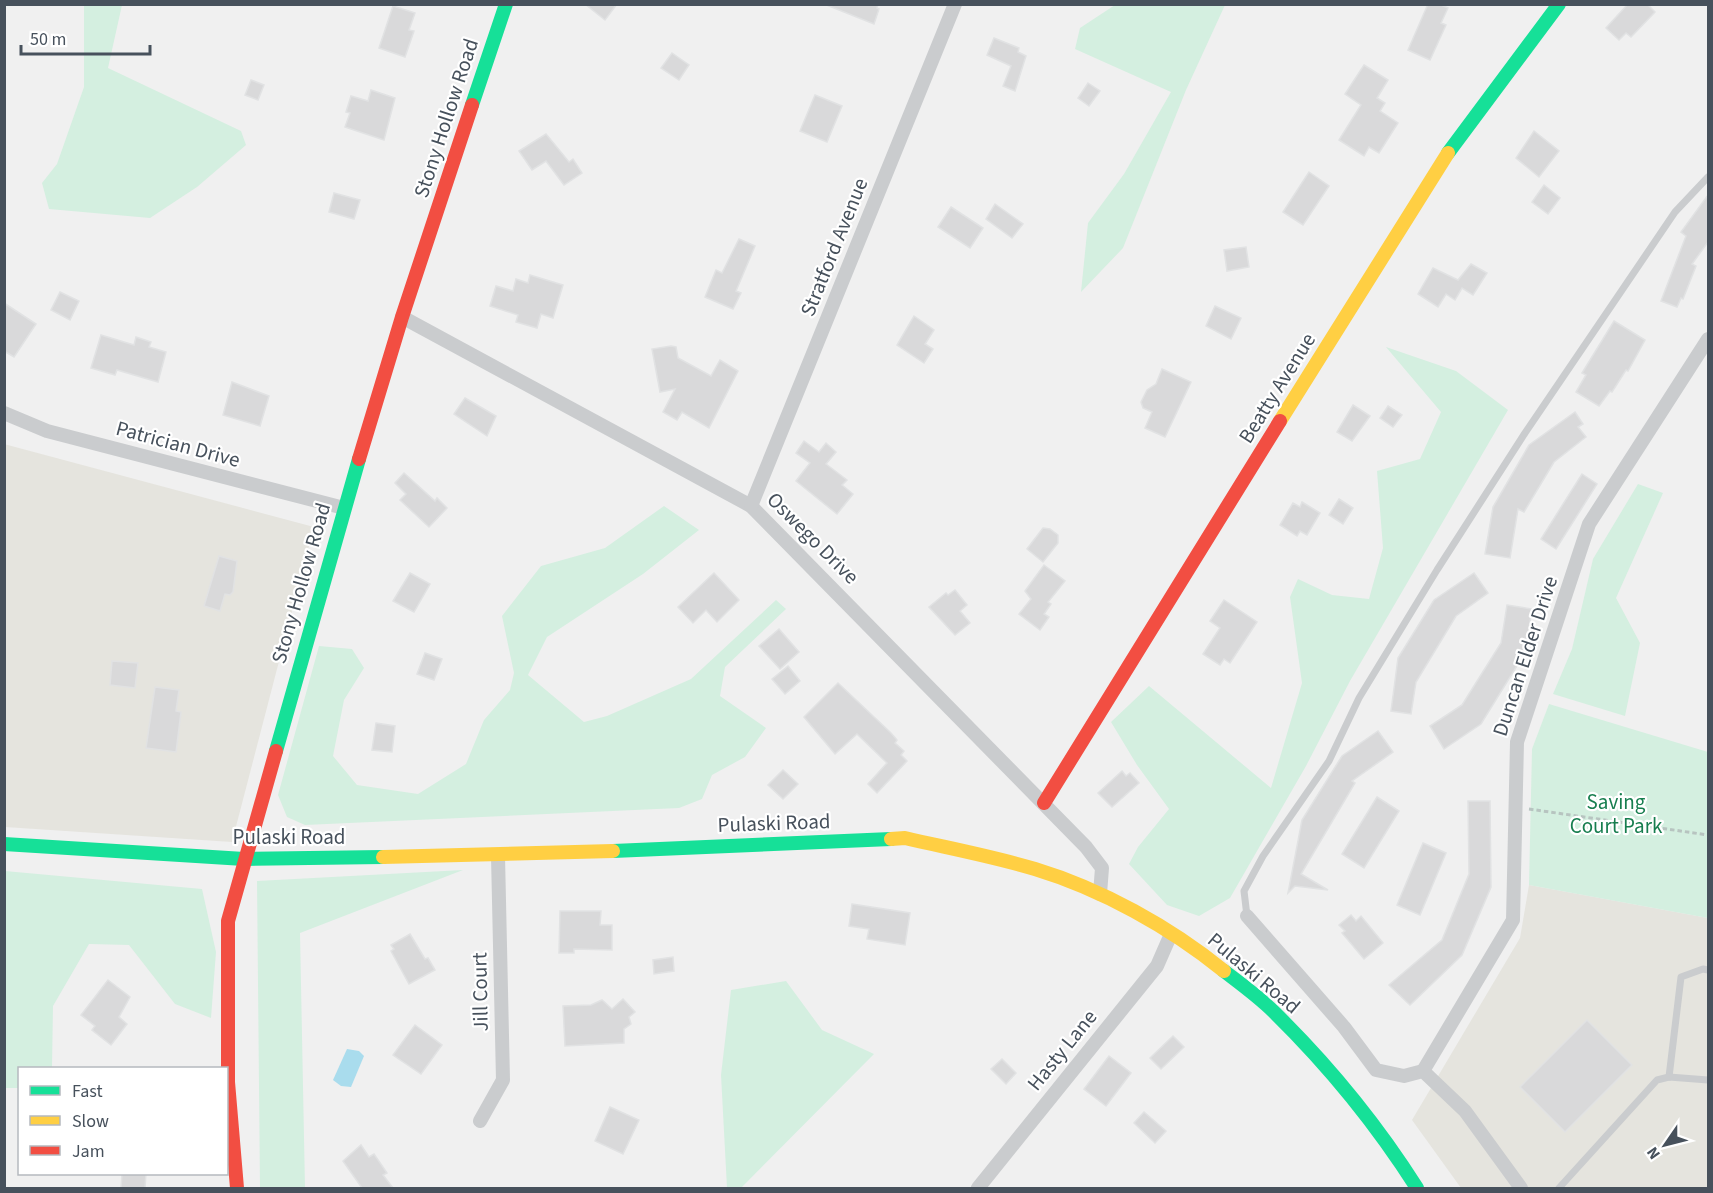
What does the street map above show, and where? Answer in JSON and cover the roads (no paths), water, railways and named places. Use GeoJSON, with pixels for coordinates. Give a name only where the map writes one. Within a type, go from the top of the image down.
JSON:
{"type":"FeatureCollection","features":[{"type":"Feature","properties":{"kind":"street","name":"Stony Hollow Road"},"geometry":{"type":"LineString","coordinates":[[237,1188],[228,1082],[228,921],[344,508],[402,317],[506,4]]}},
{"type":"Feature","properties":{"kind":"street","name":"Stratford Avenue"},"geometry":{"type":"LineString","coordinates":[[751,506],[955,4]]}},
{"type":"Feature","properties":{"kind":"street","name":"Beatty Avenue"},"geometry":{"type":"LineString","coordinates":[[1044,803],[1170,597],[1454,144],[1559,4]]}},
{"type":"Feature","properties":{"kind":"street","name":"Oswego Drive"},"geometry":{"type":"LineString","coordinates":[[402,317],[751,506],[1044,803],[1102,868],[1100,894]]}},
{"type":"Feature","properties":{"kind":"street","name":"Duncan Elder Drive"},"geometry":{"type":"LineString","coordinates":[[1423,1071],[1513,920],[1517,742],[1589,524],[1708,339]]}},
{"type":"Feature","properties":{"kind":"street","name":"Patrician Drive"},"geometry":{"type":"LineString","coordinates":[[4,413],[47,431],[344,508]]}},
{"type":"Feature","properties":{"kind":"street","name":"Pulaski Road"},"geometry":{"type":"LineString","coordinates":[[4,844],[244,859],[498,856],[905,838],[1035,869],[1100,894],[1171,934],[1218,966],[1273,1011],[1328,1070],[1399,1160],[1417,1188]]}},
{"type":"Feature","properties":{"kind":"street","name":"Jill Court"},"geometry":{"type":"LineString","coordinates":[[480,1121],[503,1080],[498,856]]}},
{"type":"Feature","properties":{"kind":"street"},"geometry":{"type":"LineString","coordinates":[[1247,916],[1344,1027],[1376,1070],[1404,1076],[1423,1071],[1465,1111],[1521,1188]]}},
{"type":"Feature","properties":{"kind":"street","name":"Hasty Lane"},"geometry":{"type":"LineString","coordinates":[[978,1188],[1156,966],[1171,934]]}},
{"type":"Feature","properties":{"kind":"lane"},"geometry":{"type":"LineString","coordinates":[[1247,916],[1244,891],[1263,856],[1329,761],[1359,698],[1443,560],[1525,433],[1675,212],[1708,177]]}},
{"type":"Feature","properties":{"kind":"lane"},"geometry":{"type":"LineString","coordinates":[[1669,1077],[1681,977],[1703,969],[1708,970]]}},
{"type":"Feature","properties":{"kind":"lane"},"geometry":{"type":"LineString","coordinates":[[1559,1188],[1657,1080],[1669,1077],[1708,1080]]}},
{"type":"Feature","properties":{"kind":"water"},"geometry":{"type":"Polygon","coordinates":[[[347,1049],[359,1051],[364,1056],[351,1087],[341,1086],[333,1080],[347,1049]]]}},
{"type":"Feature","properties":{"kind":"park label","name":"Saving Court Park"},"geometry":{"type":"Point","coordinates":[1616,814]}}]}
